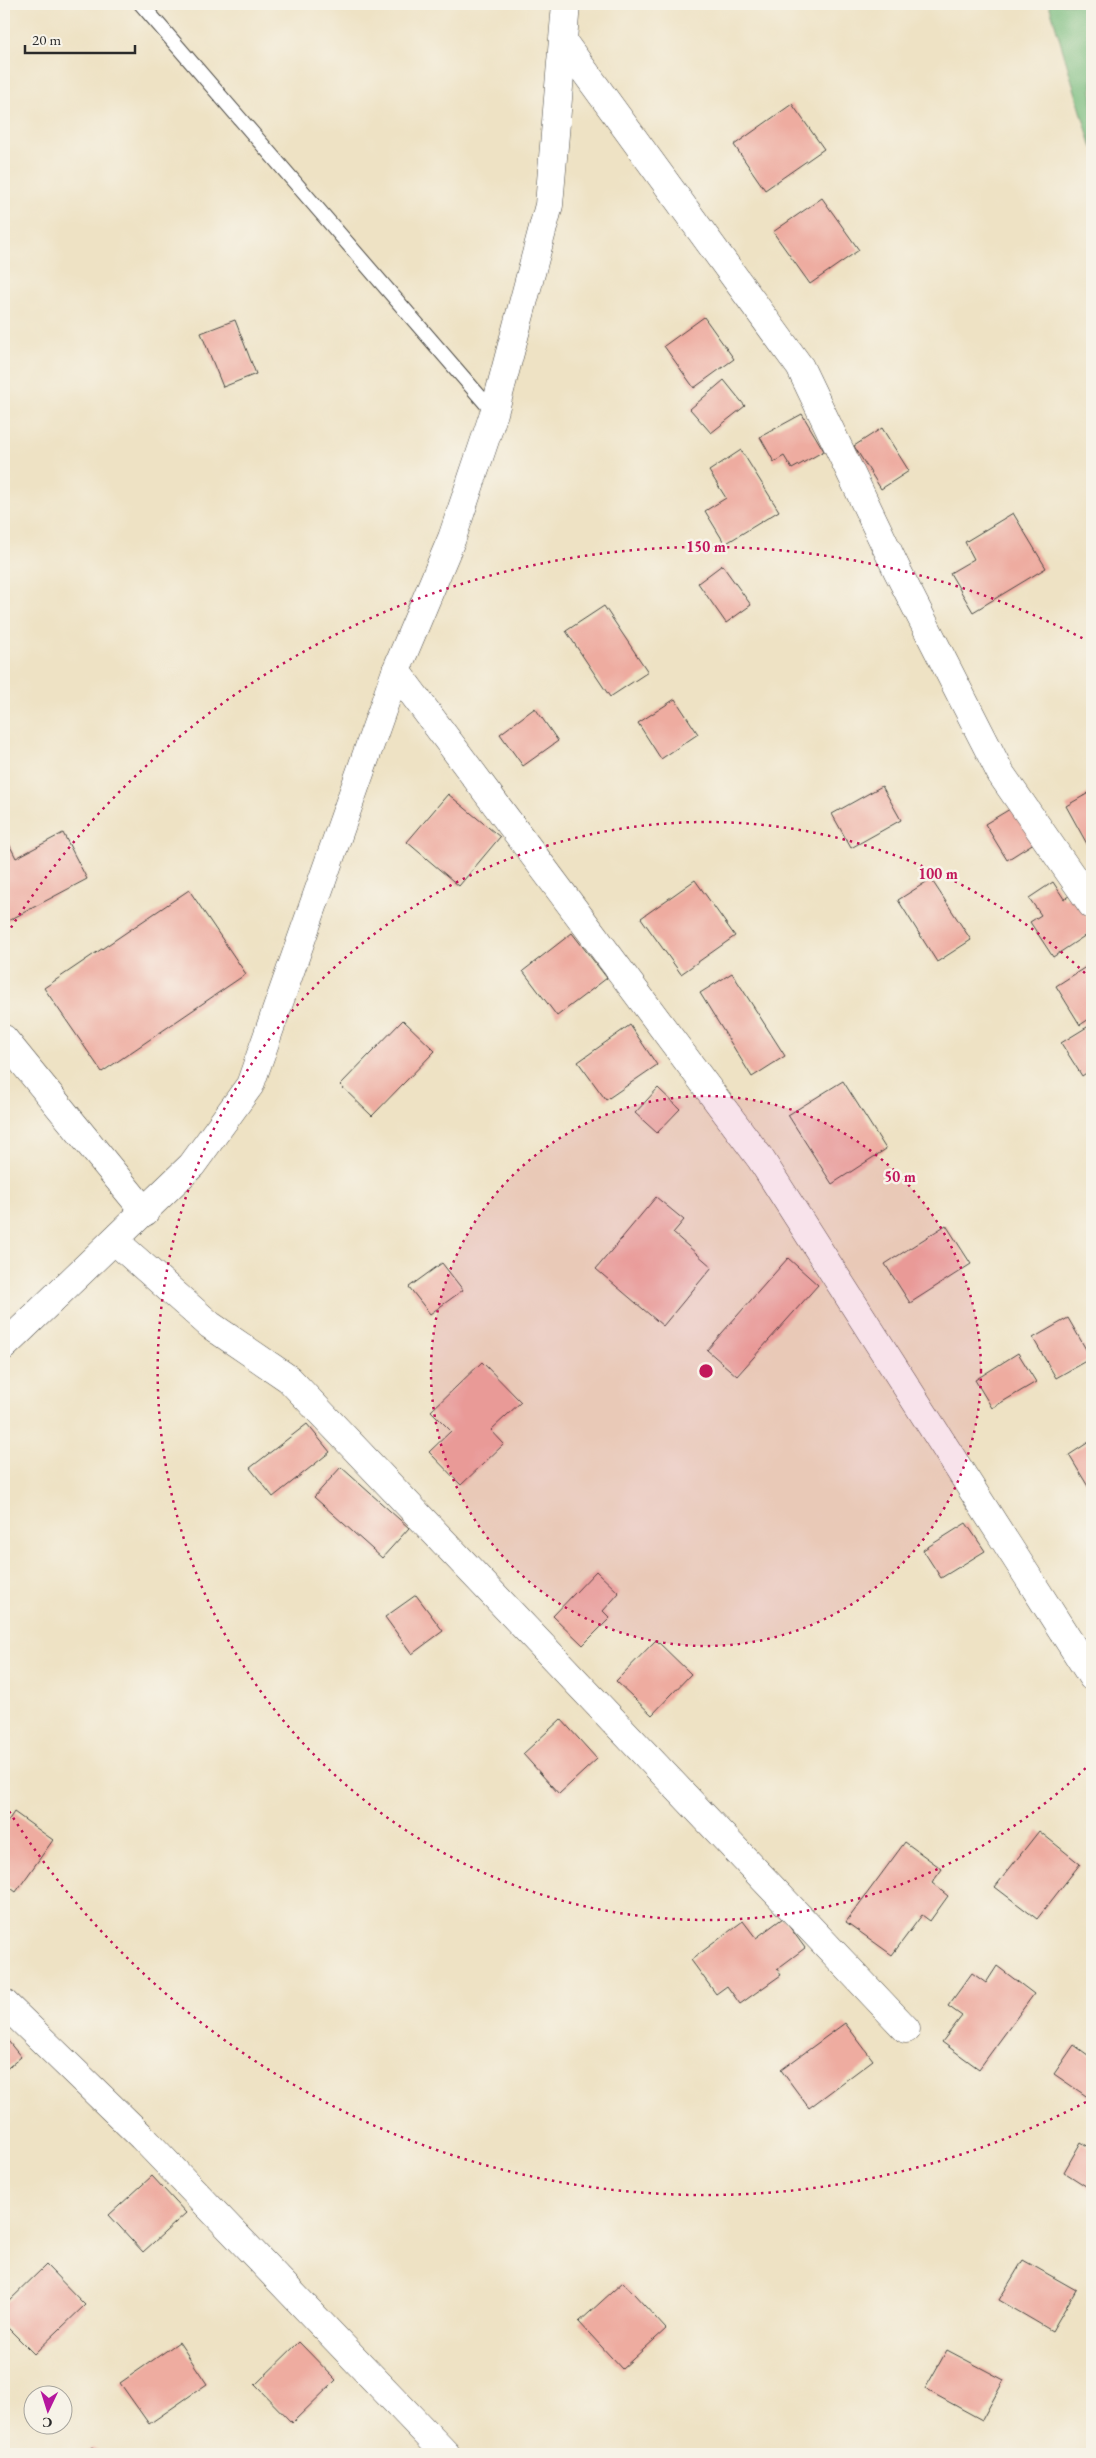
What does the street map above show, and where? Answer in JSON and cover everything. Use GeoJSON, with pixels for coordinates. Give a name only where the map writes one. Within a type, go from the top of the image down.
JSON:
{"type":"FeatureCollection","features":[{"type":"Feature","properties":{"kind":"street"},"geometry":{"type":"LineString","coordinates":[[4,1346],[192,1165],[250,1085],[396,671],[452,538],[494,413],[549,205],[566,4]]}},
{"type":"Feature","properties":{"kind":"street"},"geometry":{"type":"LineString","coordinates":[[564,43],[800,366],[898,572],[1001,774],[1092,905]]}},
{"type":"Feature","properties":{"kind":"street"},"geometry":{"type":"LineString","coordinates":[[396,671],[760,1158],[1092,1677]]}},
{"type":"Feature","properties":{"kind":"street"},"geometry":{"type":"LineString","coordinates":[[4,1038],[145,1212]]}},
{"type":"Feature","properties":{"kind":"street"},"geometry":{"type":"LineString","coordinates":[[115,1241],[210,1325],[289,1379],[906,2029]]}},
{"type":"Feature","properties":{"kind":"street"},"geometry":{"type":"LineString","coordinates":[[4,2002],[142,2137],[446,2454]]}},
{"type":"Feature","properties":{"kind":"lane"},"geometry":{"type":"LineString","coordinates":[[141,4],[494,413]]}},
{"type":"Feature","properties":{"kind":"green space"},"geometry":{"type":"Polygon","coordinates":[[[1049,4],[1092,4],[1092,148],[1049,4]]]}},
{"type":"Feature","properties":{"kind":"building"},"geometry":{"type":"Polygon","coordinates":[[[792,104],[824,149],[765,190],[734,145],[792,104]]]}},
{"type":"Feature","properties":{"kind":"building"},"geometry":{"type":"Polygon","coordinates":[[[822,198],[859,250],[810,284],[773,232],[822,198]]]}},
{"type":"Feature","properties":{"kind":"building"},"geometry":{"type":"Polygon","coordinates":[[[704,317],[734,359],[694,388],[664,346],[704,317]]]}},
{"type":"Feature","properties":{"kind":"building"},"geometry":{"type":"Polygon","coordinates":[[[235,320],[256,374],[223,387],[201,333],[235,320]]]}},
{"type":"Feature","properties":{"kind":"building"},"geometry":{"type":"Polygon","coordinates":[[[724,380],[745,406],[711,433],[690,409],[724,380]]]}},
{"type":"Feature","properties":{"kind":"building"},"geometry":{"type":"Polygon","coordinates":[[[802,414],[824,451],[792,469],[784,456],[774,462],[760,437],[802,414]]]}},
{"type":"Feature","properties":{"kind":"building"},"geometry":{"type":"Polygon","coordinates":[[[882,428],[909,471],[881,489],[854,446],[882,428]]]}},
{"type":"Feature","properties":{"kind":"building"},"geometry":{"type":"Polygon","coordinates":[[[741,450],[779,511],[725,544],[705,511],[726,498],[709,471],[741,450]]]}},
{"type":"Feature","properties":{"kind":"building"},"geometry":{"type":"Polygon","coordinates":[[[1013,513],[1046,568],[973,612],[950,573],[974,559],[965,542],[1013,513]]]}},
{"type":"Feature","properties":{"kind":"building"},"geometry":{"type":"Polygon","coordinates":[[[722,565],[751,605],[726,623],[698,583],[722,565]]]}},
{"type":"Feature","properties":{"kind":"building"},"geometry":{"type":"Polygon","coordinates":[[[604,606],[648,672],[610,697],[566,631],[604,606]]]}},
{"type":"Feature","properties":{"kind":"building"},"geometry":{"type":"Polygon","coordinates":[[[675,699],[698,734],[661,759],[638,723],[675,699]]]}},
{"type":"Feature","properties":{"kind":"building"},"geometry":{"type":"Polygon","coordinates":[[[535,708],[558,741],[523,766],[500,734],[535,708]]]}},
{"type":"Feature","properties":{"kind":"building"},"geometry":{"type":"Polygon","coordinates":[[[882,786],[901,820],[851,848],[832,814],[882,786]]]}},
{"type":"Feature","properties":{"kind":"building"},"geometry":{"type":"Polygon","coordinates":[[[1092,791],[1092,853],[1066,806],[1092,791]]]}},
{"type":"Feature","properties":{"kind":"building"},"geometry":{"type":"Polygon","coordinates":[[[448,794],[500,837],[459,886],[407,842],[448,794]]]}},
{"type":"Feature","properties":{"kind":"building"},"geometry":{"type":"Polygon","coordinates":[[[1015,806],[1037,841],[1007,860],[985,824],[1015,806]]]}},
{"type":"Feature","properties":{"kind":"building"},"geometry":{"type":"Polygon","coordinates":[[[63,833],[87,879],[4,923],[4,834],[16,858],[63,833]]]}},
{"type":"Feature","properties":{"kind":"building"},"geometry":{"type":"Polygon","coordinates":[[[931,879],[971,940],[937,962],[898,900],[931,879]]]}},
{"type":"Feature","properties":{"kind":"building"},"geometry":{"type":"Polygon","coordinates":[[[695,880],[735,936],[681,974],[641,918],[695,880]]]}},
{"type":"Feature","properties":{"kind":"building"},"geometry":{"type":"Polygon","coordinates":[[[1053,882],[1064,899],[1072,894],[1092,925],[1092,931],[1053,957],[1030,922],[1041,915],[1029,898],[1053,882]]]}},
{"type":"Feature","properties":{"kind":"building"},"geometry":{"type":"Polygon","coordinates":[[[189,890],[246,974],[102,1072],[44,988],[189,890]]]}},
{"type":"Feature","properties":{"kind":"building"},"geometry":{"type":"Polygon","coordinates":[[[572,933],[607,978],[557,1016],[523,971],[572,933]]]}},
{"type":"Feature","properties":{"kind":"building"},"geometry":{"type":"Polygon","coordinates":[[[1092,963],[1092,1017],[1080,1025],[1056,986],[1092,963]]]}},
{"type":"Feature","properties":{"kind":"building"},"geometry":{"type":"Polygon","coordinates":[[[732,973],[785,1056],[752,1077],[700,993],[732,973]]]}},
{"type":"Feature","properties":{"kind":"building"},"geometry":{"type":"Polygon","coordinates":[[[403,1020],[435,1051],[372,1116],[340,1085],[403,1020]]]}},
{"type":"Feature","properties":{"kind":"building"},"geometry":{"type":"Polygon","coordinates":[[[1092,1024],[1092,1069],[1082,1076],[1061,1043],[1092,1024]]]}},
{"type":"Feature","properties":{"kind":"building"},"geometry":{"type":"Polygon","coordinates":[[[630,1025],[657,1065],[606,1100],[578,1062],[630,1025]]]}},
{"type":"Feature","properties":{"kind":"building"},"geometry":{"type":"Polygon","coordinates":[[[843,1081],[886,1149],[832,1184],[788,1115],[843,1081]]]}},
{"type":"Feature","properties":{"kind":"building"},"geometry":{"type":"Polygon","coordinates":[[[658,1088],[680,1109],[657,1133],[635,1113],[658,1088]]]}},
{"type":"Feature","properties":{"kind":"building"},"geometry":{"type":"Polygon","coordinates":[[[656,1197],[684,1220],[673,1233],[712,1267],[663,1326],[596,1269],[656,1197]]]}},
{"type":"Feature","properties":{"kind":"building"},"geometry":{"type":"Polygon","coordinates":[[[946,1225],[971,1264],[910,1303],[885,1264],[946,1225]]]}},
{"type":"Feature","properties":{"kind":"building"},"geometry":{"type":"Polygon","coordinates":[[[788,1258],[818,1285],[737,1376],[707,1350],[788,1258]]]}},
{"type":"Feature","properties":{"kind":"building"},"geometry":{"type":"Polygon","coordinates":[[[442,1263],[463,1290],[430,1314],[409,1287],[442,1263]]]}},
{"type":"Feature","properties":{"kind":"building"},"geometry":{"type":"Polygon","coordinates":[[[1068,1318],[1091,1358],[1056,1378],[1033,1338],[1068,1318]]]}},
{"type":"Feature","properties":{"kind":"building"},"geometry":{"type":"Polygon","coordinates":[[[1018,1353],[1036,1382],[992,1408],[975,1380],[1018,1353]]]}},
{"type":"Feature","properties":{"kind":"building"},"geometry":{"type":"Polygon","coordinates":[[[482,1362],[521,1402],[491,1430],[504,1444],[461,1485],[429,1452],[451,1431],[431,1411],[482,1362]]]}},
{"type":"Feature","properties":{"kind":"building"},"geometry":{"type":"Polygon","coordinates":[[[307,1424],[330,1452],[273,1497],[250,1468],[307,1424]]]}},
{"type":"Feature","properties":{"kind":"building"},"geometry":{"type":"Polygon","coordinates":[[[1092,1440],[1092,1493],[1069,1455],[1092,1440]]]}},
{"type":"Feature","properties":{"kind":"building"},"geometry":{"type":"Polygon","coordinates":[[[341,1467],[409,1528],[382,1558],[314,1497],[341,1467]]]}},
{"type":"Feature","properties":{"kind":"building"},"geometry":{"type":"Polygon","coordinates":[[[966,1523],[985,1551],[941,1578],[923,1550],[966,1523]]]}},
{"type":"Feature","properties":{"kind":"building"},"geometry":{"type":"Polygon","coordinates":[[[596,1571],[619,1593],[603,1611],[610,1618],[583,1645],[553,1616],[596,1571]]]}},
{"type":"Feature","properties":{"kind":"building"},"geometry":{"type":"Polygon","coordinates":[[[416,1595],[443,1631],[412,1654],[385,1617],[416,1595]]]}},
{"type":"Feature","properties":{"kind":"building"},"geometry":{"type":"Polygon","coordinates":[[[656,1640],[691,1674],[652,1715],[616,1681],[656,1640]]]}},
{"type":"Feature","properties":{"kind":"building"},"geometry":{"type":"Polygon","coordinates":[[[561,1719],[597,1759],[559,1794],[523,1754],[561,1719]]]}},
{"type":"Feature","properties":{"kind":"building"},"geometry":{"type":"Polygon","coordinates":[[[14,1812],[53,1840],[16,1892],[4,1883],[4,1827],[14,1812]]]}},
{"type":"Feature","properties":{"kind":"building"},"geometry":{"type":"Polygon","coordinates":[[[1039,1831],[1080,1864],[1037,1919],[995,1887],[1039,1831]]]}},
{"type":"Feature","properties":{"kind":"building"},"geometry":{"type":"Polygon","coordinates":[[[905,1842],[942,1869],[932,1883],[948,1896],[930,1921],[922,1915],[892,1955],[846,1922],[905,1842]]]}},
{"type":"Feature","properties":{"kind":"building"},"geometry":{"type":"Polygon","coordinates":[[[783,1918],[805,1948],[777,1969],[781,1975],[740,2004],[727,1986],[716,1994],[691,1960],[743,1921],[756,1938],[783,1918]]]}},
{"type":"Feature","properties":{"kind":"building"},"geometry":{"type":"Polygon","coordinates":[[[997,1966],[1034,1994],[979,2069],[942,2042],[962,2016],[948,2006],[972,1973],[986,1983],[997,1966]]]}},
{"type":"Feature","properties":{"kind":"building"},"geometry":{"type":"Polygon","coordinates":[[[845,2023],[873,2060],[809,2108],[781,2070],[845,2023]]]}},
{"type":"Feature","properties":{"kind":"building"},"geometry":{"type":"Polygon","coordinates":[[[4,2036],[21,2057],[4,2071],[4,2036]]]}},
{"type":"Feature","properties":{"kind":"building"},"geometry":{"type":"Polygon","coordinates":[[[1074,2045],[1092,2058],[1092,2100],[1054,2074],[1074,2045]]]}},
{"type":"Feature","properties":{"kind":"building"},"geometry":{"type":"Polygon","coordinates":[[[1081,2142],[1092,2149],[1092,2190],[1064,2172],[1081,2142]]]}},
{"type":"Feature","properties":{"kind":"building"},"geometry":{"type":"Polygon","coordinates":[[[152,2176],[186,2213],[143,2252],[109,2215],[152,2176]]]}},
{"type":"Feature","properties":{"kind":"building"},"geometry":{"type":"Polygon","coordinates":[[[1023,2260],[1076,2290],[1052,2331],[999,2300],[1023,2260]]]}},
{"type":"Feature","properties":{"kind":"building"},"geometry":{"type":"Polygon","coordinates":[[[46,2265],[85,2305],[34,2354],[4,2324],[4,2306],[46,2265]]]}},
{"type":"Feature","properties":{"kind":"building"},"geometry":{"type":"Polygon","coordinates":[[[623,2282],[666,2329],[622,2369],[579,2322],[623,2282]]]}},
{"type":"Feature","properties":{"kind":"building"},"geometry":{"type":"Polygon","coordinates":[[[179,2342],[207,2384],[149,2424],[120,2383],[179,2342]]]}},
{"type":"Feature","properties":{"kind":"building"},"geometry":{"type":"Polygon","coordinates":[[[299,2342],[336,2380],[292,2423],[255,2385],[299,2342]]]}},
{"type":"Feature","properties":{"kind":"building"},"geometry":{"type":"Polygon","coordinates":[[[947,2350],[1004,2380],[982,2420],[925,2389],[947,2350]]]}},
{"type":"Feature","properties":{"kind":"building"},"geometry":{"type":"Polygon","coordinates":[[[93,2447],[100,2454],[85,2454],[93,2447]]]}}]}
